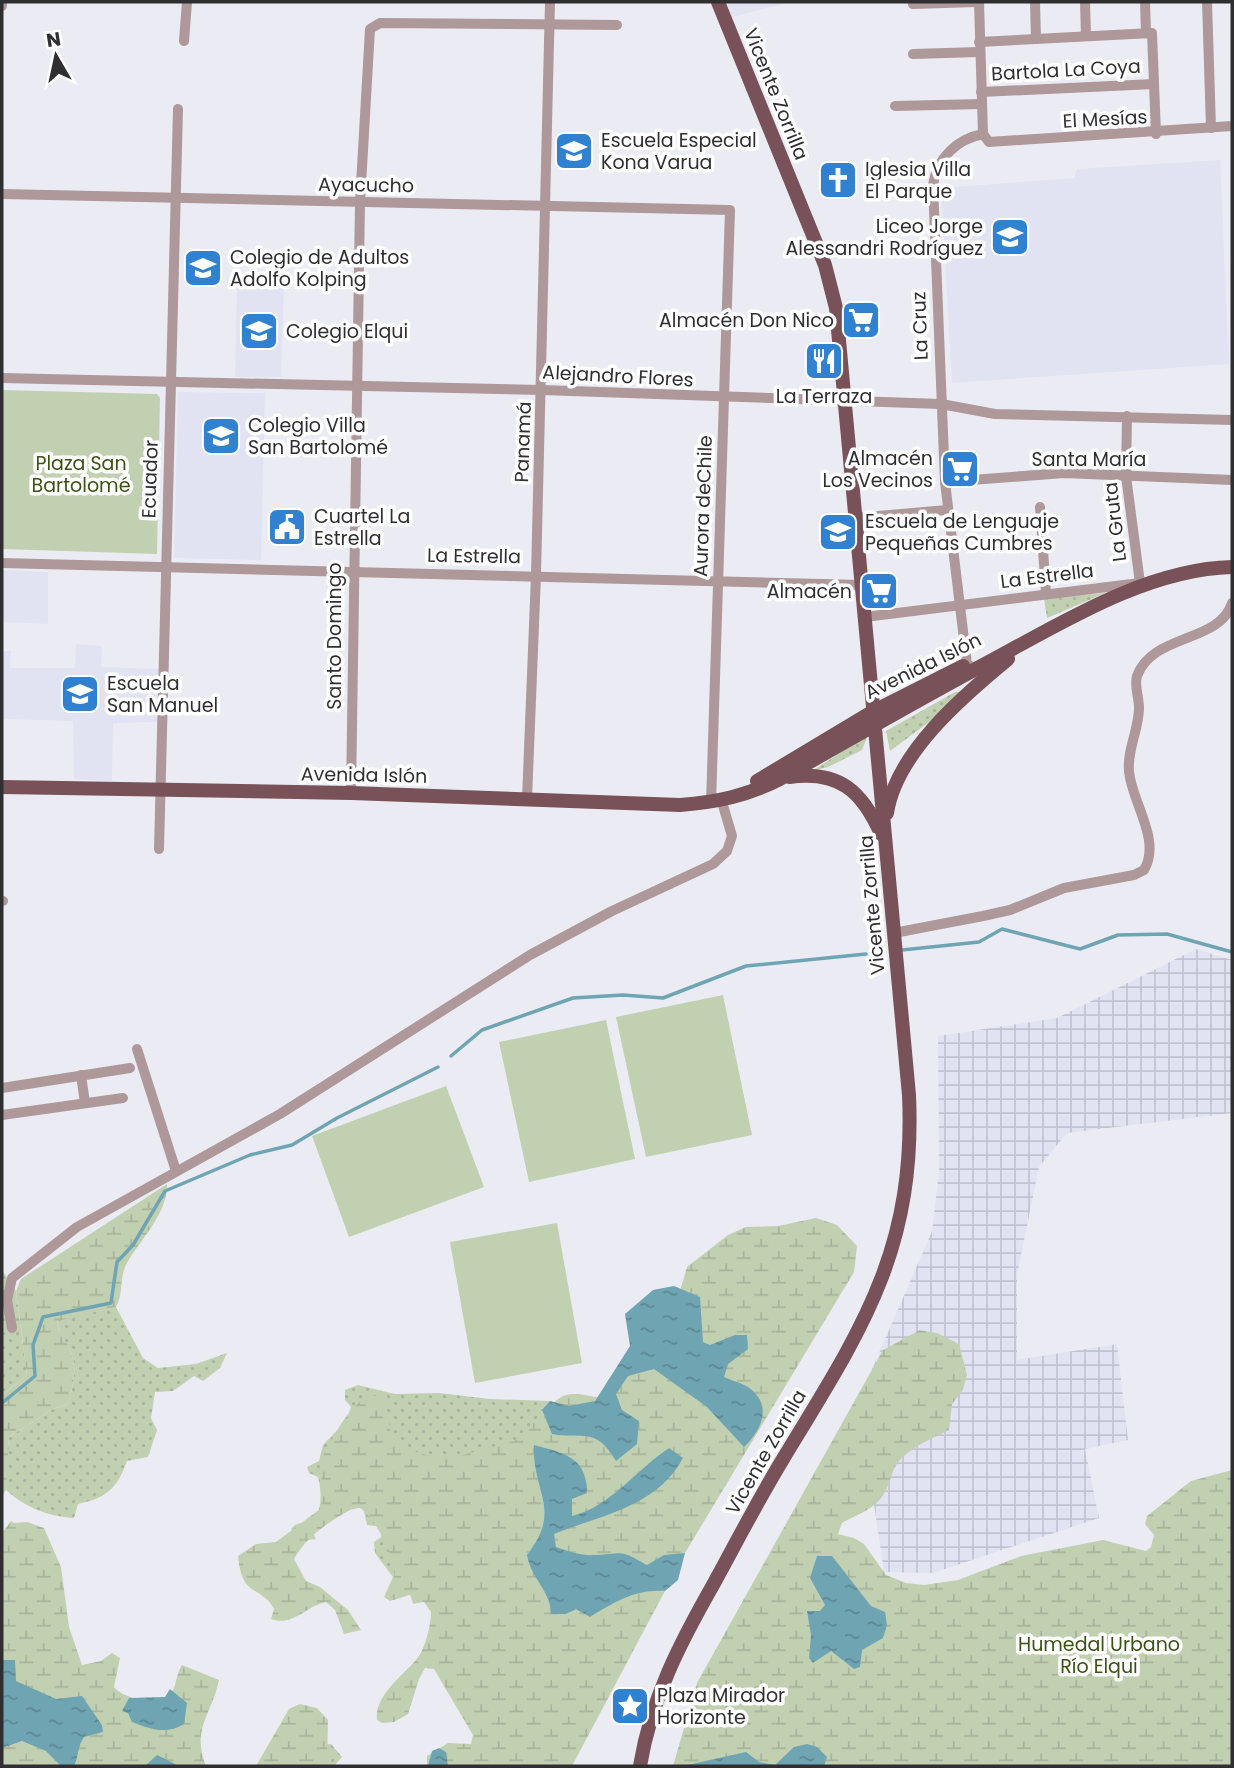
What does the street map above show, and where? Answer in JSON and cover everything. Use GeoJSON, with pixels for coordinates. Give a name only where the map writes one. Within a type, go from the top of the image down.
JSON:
{"type":"FeatureCollection","features":[{"type":"Feature","properties":{"kind":"main road","name":"Vicente Zorrilla"},"geometry":{"type":"LineString","coordinates":[[640,1766],[652,1712],[678,1648],[775,1473],[862,1326],[890,1258],[906,1188],[910,1130],[839,328],[825,265],[718,2]]}},
{"type":"Feature","properties":{"kind":"main road","name":"Avenida Islón"},"geometry":{"type":"LineString","coordinates":[[720,802],[971,667],[1145,582],[1190,571],[1232,568]]}},
{"type":"Feature","properties":{"kind":"main road"},"geometry":{"type":"LineString","coordinates":[[886,840],[891,793],[914,749],[995,670],[1032,639]]}},
{"type":"Feature","properties":{"kind":"main road","name":"Avenida Islón"},"geometry":{"type":"LineString","coordinates":[[2,788],[351,793],[680,805],[720,802],[754,792],[779,779],[873,718]]}},
{"type":"Feature","properties":{"kind":"main road"},"geometry":{"type":"LineString","coordinates":[[779,779],[817,775],[848,787],[868,809],[886,840]]}},
{"type":"Feature","properties":{"kind":"street"},"geometry":{"type":"LineString","coordinates":[[184,41],[187,2]]}},
{"type":"Feature","properties":{"kind":"street","name":"Panamá"},"geometry":{"type":"LineString","coordinates":[[527,799],[542,390],[550,2]]}},
{"type":"Feature","properties":{"kind":"street"},"geometry":{"type":"LineString","coordinates":[[913,4],[978,2],[983,134]]}},
{"type":"Feature","properties":{"kind":"street"},"geometry":{"type":"LineString","coordinates":[[1035,2],[1036,39]]}},
{"type":"Feature","properties":{"kind":"street"},"geometry":{"type":"LineString","coordinates":[[1085,2],[1086,36]]}},
{"type":"Feature","properties":{"kind":"street"},"geometry":{"type":"LineString","coordinates":[[1145,2],[1154,84],[1156,134]]}},
{"type":"Feature","properties":{"kind":"street"},"geometry":{"type":"LineString","coordinates":[[1207,2],[1211,128]]}},
{"type":"Feature","properties":{"kind":"street","name":"Santo Domingo"},"geometry":{"type":"LineString","coordinates":[[351,793],[352,570],[360,202],[370,29],[380,23],[550,23]]}},
{"type":"Feature","properties":{"kind":"street"},"geometry":{"type":"LineString","coordinates":[[550,23],[617,25]]}},
{"type":"Feature","properties":{"kind":"street"},"geometry":{"type":"LineString","coordinates":[[913,54],[1036,39],[1149,33]]}},
{"type":"Feature","properties":{"kind":"street","name":"Bartola La Coya"},"geometry":{"type":"LineString","coordinates":[[981,92],[1154,84]]}},
{"type":"Feature","properties":{"kind":"street"},"geometry":{"type":"LineString","coordinates":[[895,106],[982,104]]}},
{"type":"Feature","properties":{"kind":"street","name":"Ecuador"},"geometry":{"type":"LineString","coordinates":[[159,849],[178,109]]}},
{"type":"Feature","properties":{"kind":"street","name":"El Mesías"},"geometry":{"type":"LineString","coordinates":[[983,134],[989,142],[1156,134],[1232,127]]}},
{"type":"Feature","properties":{"kind":"street","name":"La Cruz"},"geometry":{"type":"LineString","coordinates":[[971,667],[957,605],[947,510],[941,404],[935,172],[950,150],[966,137],[983,134]]}},
{"type":"Feature","properties":{"kind":"street","name":"Ayacucho"},"geometry":{"type":"LineString","coordinates":[[2,194],[730,210]]}},
{"type":"Feature","properties":{"kind":"street","name":"Aurora deChile"},"geometry":{"type":"LineString","coordinates":[[176,1171],[280,1114],[530,955],[612,911],[713,864],[727,851],[732,836],[720,802],[718,582],[730,210]]}},
{"type":"Feature","properties":{"kind":"street","name":"Alejandro Flores"},"geometry":{"type":"LineString","coordinates":[[2,378],[542,390],[941,404],[995,414],[1232,420]]}},
{"type":"Feature","properties":{"kind":"street","name":"La Gruta"},"geometry":{"type":"LineString","coordinates":[[1126,416],[1126,476],[1145,582]]}},
{"type":"Feature","properties":{"kind":"street","name":"Santa María"},"geometry":{"type":"LineString","coordinates":[[945,482],[1064,473],[1232,480]]}},
{"type":"Feature","properties":{"kind":"street"},"geometry":{"type":"LineString","coordinates":[[1040,507],[1046,593]]}},
{"type":"Feature","properties":{"kind":"street"},"geometry":{"type":"LineString","coordinates":[[855,518],[947,510]]}},
{"type":"Feature","properties":{"kind":"street","name":"La Estrella"},"geometry":{"type":"LineString","coordinates":[[2,562],[862,585]]}},
{"type":"Feature","properties":{"kind":"street","name":"La Estrella"},"geometry":{"type":"LineString","coordinates":[[865,617],[1145,582]]}},
{"type":"Feature","properties":{"kind":"street"},"geometry":{"type":"LineString","coordinates":[[894,933],[1010,910],[1063,888],[1134,875],[1144,870],[1149,858],[1146,831],[1129,771],[1139,715],[1136,678],[1151,657],[1175,641],[1221,620],[1232,603]]}},
{"type":"Feature","properties":{"kind":"street"},"geometry":{"type":"LineString","coordinates":[[12,1328],[7,1300],[12,1278],[77,1227],[176,1171],[137,1049]]}},
{"type":"Feature","properties":{"kind":"street"},"geometry":{"type":"LineString","coordinates":[[2,1088],[130,1068]]}},
{"type":"Feature","properties":{"kind":"street"},"geometry":{"type":"LineString","coordinates":[[81,1075],[85,1103]]}},
{"type":"Feature","properties":{"kind":"street"},"geometry":{"type":"LineString","coordinates":[[2,1115],[123,1098]]}},
{"type":"Feature","properties":{"kind":"shaded area"},"geometry":{"type":"Polygon","coordinates":[[[722,2],[790,2],[729,18],[722,2]]]}},
{"type":"Feature","properties":{"kind":"shaded area","name":"Liceo Jorge Alessandri Rodríguez"},"geometry":{"type":"Polygon","coordinates":[[[1220,160],[1229,364],[952,383],[941,188],[1074,178],[1077,169],[1220,160]]]}},
{"type":"Feature","properties":{"kind":"shaded area","name":"Colegio Elqui"},"geometry":{"type":"Polygon","coordinates":[[[237,285],[284,285],[281,377],[235,377],[237,285]]]}},
{"type":"Feature","properties":{"kind":"shaded area","name":"Colegio Villa San Bartolomé"},"geometry":{"type":"Polygon","coordinates":[[[178,392],[265,393],[261,560],[174,558],[178,392]]]}},
{"type":"Feature","properties":{"kind":"shaded area"},"geometry":{"type":"Polygon","coordinates":[[[2,570],[48,572],[48,624],[2,622],[2,570]]]}},
{"type":"Feature","properties":{"kind":"shaded area","name":"Escuela San Manuel"},"geometry":{"type":"Polygon","coordinates":[[[76,644],[102,646],[101,667],[160,669],[158,722],[113,723],[112,781],[74,779],[73,721],[2,719],[2,651],[11,651],[10,668],[75,668],[76,644]]]}},
{"type":"Feature","properties":{"kind":"shaded area"},"geometry":{"type":"Polygon","coordinates":[[[1196,949],[1232,960],[1232,1113],[1067,1133],[1039,1167],[1017,1275],[1017,1360],[1117,1344],[1128,1440],[1085,1449],[1099,1518],[933,1573],[884,1572],[874,1504],[870,1374],[932,1231],[939,1171],[938,1036],[1057,1018],[1196,949]]]}},
{"type":"Feature","properties":{"kind":"green space","name":"Plaza San Bartolomé"},"geometry":{"type":"Polygon","coordinates":[[[2,390],[157,394],[160,398],[157,554],[2,549],[2,390]]]}},
{"type":"Feature","properties":{"kind":"green space"},"geometry":{"type":"Polygon","coordinates":[[[1106,593],[1047,618],[1044,598],[1106,593]]]}},
{"type":"Feature","properties":{"kind":"green space"},"geometry":{"type":"Polygon","coordinates":[[[955,692],[964,692],[951,706],[890,751],[886,731],[955,692]]]}},
{"type":"Feature","properties":{"kind":"green space"},"geometry":{"type":"Polygon","coordinates":[[[868,735],[862,750],[828,767],[812,771],[868,735]]]}},
{"type":"Feature","properties":{"kind":"green space"},"geometry":{"type":"Polygon","coordinates":[[[723,995],[752,1135],[646,1157],[616,1017],[723,995]]]}},
{"type":"Feature","properties":{"kind":"green space"},"geometry":{"type":"Polygon","coordinates":[[[606,1020],[635,1159],[529,1182],[499,1042],[606,1020]]]}},
{"type":"Feature","properties":{"kind":"green space"},"geometry":{"type":"Polygon","coordinates":[[[446,1086],[484,1187],[349,1237],[312,1136],[446,1086]]]}},
{"type":"Feature","properties":{"kind":"green space"},"geometry":{"type":"Polygon","coordinates":[[[167,1184],[163,1205],[153,1225],[125,1268],[116,1307],[57,1321],[74,1364],[68,1404],[53,1409],[9,1437],[6,1490],[2,1497],[2,1395],[27,1375],[16,1291],[21,1279],[167,1184]]]}},
{"type":"Feature","properties":{"kind":"green space"},"geometry":{"type":"Polygon","coordinates":[[[816,1218],[837,1225],[857,1246],[854,1272],[685,1553],[680,1554],[661,1591],[665,1591],[572,1766],[427,1766],[427,1756],[448,1743],[471,1744],[473,1735],[434,1669],[425,1668],[408,1714],[394,1722],[382,1723],[377,1720],[380,1702],[422,1651],[431,1612],[424,1602],[409,1595],[394,1600],[386,1598],[394,1578],[392,1560],[377,1527],[357,1506],[314,1535],[294,1559],[306,1581],[320,1587],[348,1610],[361,1630],[344,1634],[335,1610],[326,1602],[293,1618],[279,1621],[271,1619],[274,1609],[243,1579],[238,1556],[256,1544],[276,1542],[320,1509],[324,1494],[319,1462],[346,1417],[363,1400],[373,1396],[385,1396],[391,1436],[402,1448],[444,1460],[517,1440],[527,1433],[542,1410],[544,1415],[564,1396],[578,1394],[606,1399],[676,1305],[687,1267],[728,1235],[746,1227],[778,1226],[816,1218]]]}},
{"type":"Feature","properties":{"kind":"green space"},"geometry":{"type":"Polygon","coordinates":[[[557,1223],[582,1363],[475,1383],[450,1242],[557,1223]]]}},
{"type":"Feature","properties":{"kind":"green space"},"geometry":{"type":"Polygon","coordinates":[[[2,1270],[16,1291],[27,1375],[2,1395],[2,1270]]]}},
{"type":"Feature","properties":{"kind":"green space"},"geometry":{"type":"Polygon","coordinates":[[[116,1307],[143,1358],[158,1368],[196,1364],[227,1353],[220,1368],[203,1381],[194,1376],[173,1391],[155,1392],[151,1418],[157,1430],[148,1457],[127,1461],[119,1479],[109,1491],[96,1499],[78,1504],[74,1518],[36,1509],[4,1488],[9,1437],[53,1409],[68,1404],[74,1364],[57,1320],[116,1307]]]}},
{"type":"Feature","properties":{"kind":"green space","name":"Humedal Urbano Río Elqui"},"geometry":{"type":"Polygon","coordinates":[[[920,1330],[937,1333],[959,1344],[967,1375],[963,1390],[952,1404],[949,1430],[907,1453],[896,1466],[877,1503],[842,1523],[838,1534],[864,1544],[886,1575],[906,1583],[924,1585],[958,1580],[1021,1556],[1103,1540],[1146,1551],[1151,1547],[1154,1535],[1145,1524],[1147,1516],[1191,1481],[1232,1470],[1232,1766],[673,1766],[697,1683],[883,1350],[920,1330]]]}},
{"type":"Feature","properties":{"kind":"green space"},"geometry":{"type":"Polygon","coordinates":[[[358,1385],[395,1394],[439,1393],[490,1399],[550,1401],[517,1449],[438,1599],[413,1604],[410,1593],[390,1601],[384,1597],[393,1577],[375,1553],[374,1542],[381,1537],[383,1527],[367,1525],[363,1507],[344,1511],[311,1529],[316,1539],[299,1541],[291,1529],[311,1520],[318,1512],[321,1494],[318,1477],[309,1473],[307,1467],[319,1461],[323,1445],[346,1421],[351,1407],[345,1400],[345,1390],[358,1385]]]}},
{"type":"Feature","properties":{"kind":"green space"},"geometry":{"type":"Polygon","coordinates":[[[11,1521],[27,1522],[44,1528],[61,1567],[69,1627],[82,1665],[101,1661],[112,1653],[120,1658],[114,1687],[125,1695],[152,1701],[167,1697],[172,1692],[182,1665],[219,1680],[202,1731],[202,1753],[206,1766],[2,1766],[2,1533],[11,1521]]]}},
{"type":"Feature","properties":{"kind":"green space"},"geometry":{"type":"Polygon","coordinates":[[[300,1704],[317,1708],[328,1720],[327,1766],[256,1766],[289,1709],[300,1704]]]}},
{"type":"Feature","properties":{"kind":"green space"},"geometry":{"type":"Polygon","coordinates":[[[331,1744],[342,1757],[334,1766],[318,1766],[315,1745],[331,1744]]]}},
{"type":"Feature","properties":{"kind":"water"},"geometry":{"type":"Polygon","coordinates":[[[674,1286],[700,1297],[703,1342],[710,1345],[735,1335],[747,1335],[748,1349],[728,1364],[724,1377],[748,1387],[762,1406],[759,1428],[749,1441],[744,1447],[707,1407],[654,1369],[628,1376],[616,1394],[622,1410],[639,1421],[637,1444],[616,1461],[609,1450],[595,1439],[552,1434],[542,1410],[550,1401],[569,1406],[595,1401],[630,1346],[625,1314],[653,1290],[674,1286]]]}},
{"type":"Feature","properties":{"kind":"water"},"geometry":{"type":"Polygon","coordinates":[[[534,1445],[572,1458],[583,1471],[587,1493],[572,1499],[572,1516],[599,1505],[669,1448],[683,1458],[672,1475],[643,1499],[609,1515],[554,1534],[556,1547],[565,1550],[589,1555],[621,1553],[647,1565],[664,1555],[685,1553],[678,1580],[665,1591],[635,1594],[590,1617],[576,1609],[566,1614],[551,1614],[548,1598],[532,1571],[527,1555],[538,1539],[545,1513],[534,1445]]]}},
{"type":"Feature","properties":{"kind":"water"},"geometry":{"type":"Polygon","coordinates":[[[817,1556],[832,1556],[871,1606],[885,1612],[887,1625],[883,1638],[862,1650],[860,1667],[854,1669],[831,1651],[813,1663],[809,1658],[811,1635],[807,1611],[820,1611],[825,1605],[810,1578],[817,1556]]]}},
{"type":"Feature","properties":{"kind":"water"},"geometry":{"type":"Polygon","coordinates":[[[2,1660],[15,1660],[16,1681],[56,1699],[82,1696],[102,1725],[103,1732],[84,1737],[74,1766],[61,1766],[46,1751],[22,1741],[2,1748],[2,1660]]]}},
{"type":"Feature","properties":{"kind":"water"},"geometry":{"type":"Polygon","coordinates":[[[170,1689],[187,1703],[184,1724],[178,1727],[158,1730],[145,1727],[132,1722],[128,1713],[122,1711],[129,1698],[165,1697],[170,1689]]]}},
{"type":"Feature","properties":{"kind":"water"},"geometry":{"type":"Polygon","coordinates":[[[807,1744],[817,1747],[827,1757],[824,1766],[683,1766],[746,1752],[759,1762],[775,1765],[794,1747],[807,1744]]]}},
{"type":"Feature","properties":{"kind":"water"},"geometry":{"type":"Polygon","coordinates":[[[439,1748],[446,1752],[448,1766],[428,1766],[432,1751],[439,1748]]]}},
{"type":"Feature","properties":{"kind":"water"},"geometry":{"type":"Polygon","coordinates":[[[157,1755],[179,1766],[145,1766],[157,1755]]]}},
{"type":"Feature","properties":{"kind":"waterway"},"geometry":{"type":"LineString","coordinates":[[902,950],[979,942],[1002,929],[1080,949],[1118,935],[1167,934],[1232,952]]}},
{"type":"Feature","properties":{"kind":"waterway"},"geometry":{"type":"LineString","coordinates":[[451,1056],[482,1030],[573,998],[623,995],[663,998],[746,966],[866,954]]}},
{"type":"Feature","properties":{"kind":"waterway"},"geometry":{"type":"LineString","coordinates":[[2,1403],[35,1376],[33,1345],[43,1317],[111,1303],[117,1262],[133,1245],[165,1191],[250,1155],[292,1145],[337,1118],[438,1067]]}},
{"type":"Feature","properties":{"kind":"place","name":"Escuela Especial Kona Varua"},"geometry":{"type":"Point","coordinates":[574,151]}},
{"type":"Feature","properties":{"kind":"place","name":"Iglesia Villa El Parque"},"geometry":{"type":"Point","coordinates":[838,180]}},
{"type":"Feature","properties":{"kind":"place","name":"Liceo Jorge Alessandri Rodríguez"},"geometry":{"type":"Point","coordinates":[1010,237]}},
{"type":"Feature","properties":{"kind":"place","name":"Colegio de Adultos Adolfo Kolping"},"geometry":{"type":"Point","coordinates":[203,268]}},
{"type":"Feature","properties":{"kind":"place","name":"Almacén Don Nico"},"geometry":{"type":"Point","coordinates":[861,320]}},
{"type":"Feature","properties":{"kind":"place","name":"Colegio Elqui"},"geometry":{"type":"Point","coordinates":[259,331]}},
{"type":"Feature","properties":{"kind":"place","name":"La Terraza"},"geometry":{"type":"Point","coordinates":[824,361]}},
{"type":"Feature","properties":{"kind":"place","name":"Colegio Villa San Bartolomé"},"geometry":{"type":"Point","coordinates":[221,436]}},
{"type":"Feature","properties":{"kind":"place","name":"Almacén Los Vecinos"},"geometry":{"type":"Point","coordinates":[960,469]}},
{"type":"Feature","properties":{"kind":"place","name":"Cuartel La Estrella"},"geometry":{"type":"Point","coordinates":[287,527]}},
{"type":"Feature","properties":{"kind":"place","name":"Escuela de Lenguaje Pequeñas Cumbres"},"geometry":{"type":"Point","coordinates":[838,532]}},
{"type":"Feature","properties":{"kind":"place","name":"Almacén"},"geometry":{"type":"Point","coordinates":[879,591]}},
{"type":"Feature","properties":{"kind":"place","name":"Escuela San Manuel"},"geometry":{"type":"Point","coordinates":[80,694]}},
{"type":"Feature","properties":{"kind":"place","name":"Plaza Mirador Horizonte"},"geometry":{"type":"Point","coordinates":[630,1706]}}]}
